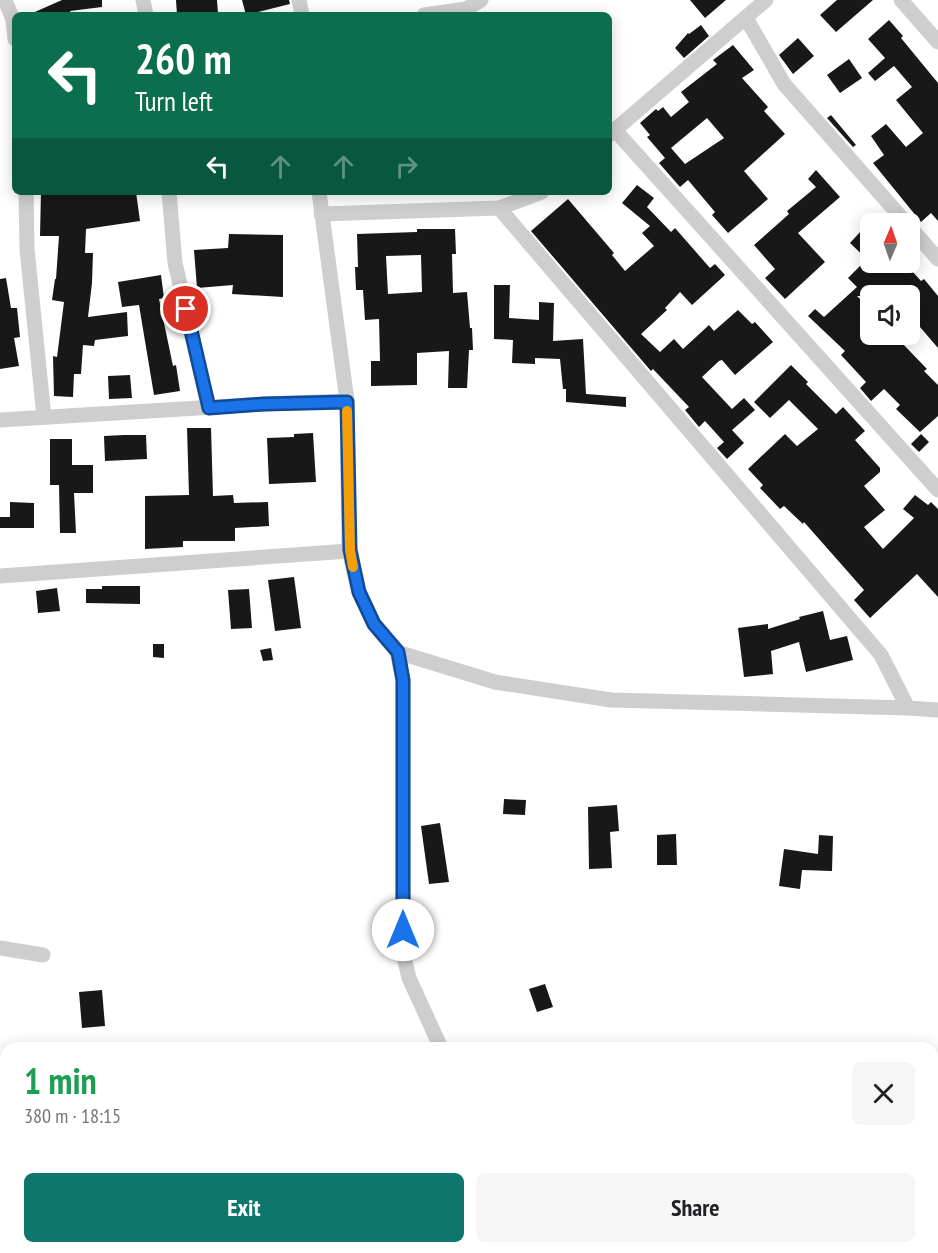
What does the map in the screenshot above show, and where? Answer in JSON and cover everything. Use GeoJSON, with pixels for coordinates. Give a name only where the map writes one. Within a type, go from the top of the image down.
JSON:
{"type":"FeatureCollection","features":[{"type":"Feature","properties":{"kind":"street"},"geometry":{"type":"LineString","coordinates":[[5,0],[12,18]]}},
{"type":"Feature","properties":{"kind":"street"},"geometry":{"type":"LineString","coordinates":[[435,12],[481,0]]}},
{"type":"Feature","properties":{"kind":"street"},"geometry":{"type":"LineString","coordinates":[[766,0],[612,132],[938,490]]}},
{"type":"Feature","properties":{"kind":"street"},"geometry":{"type":"LineString","coordinates":[[901,0],[938,42]]}},
{"type":"Feature","properties":{"kind":"street"},"geometry":{"type":"LineString","coordinates":[[746,18],[784,84],[897,213]]}},
{"type":"Feature","properties":{"kind":"street"},"geometry":{"type":"LineString","coordinates":[[26,195],[27,249],[44,417]]}},
{"type":"Feature","properties":{"kind":"street"},"geometry":{"type":"LineString","coordinates":[[169,195],[176,263],[209,408]]}},
{"type":"Feature","properties":{"kind":"street"},"geometry":{"type":"LineString","coordinates":[[319,195],[347,402],[350,550],[359,592],[374,624],[398,652],[403,680],[403,953],[409,978],[438,1042]]}},
{"type":"Feature","properties":{"kind":"street"},"geometry":{"type":"LineString","coordinates":[[321,214],[499,208],[534,195]]}},
{"type":"Feature","properties":{"kind":"street"},"geometry":{"type":"LineString","coordinates":[[499,208],[881,655],[908,708]]}},
{"type":"Feature","properties":{"kind":"street"},"geometry":{"type":"LineString","coordinates":[[920,239],[938,260]]}},
{"type":"Feature","properties":{"kind":"street"},"geometry":{"type":"LineString","coordinates":[[0,420],[264,404],[347,402]]}},
{"type":"Feature","properties":{"kind":"street"},"geometry":{"type":"LineString","coordinates":[[0,576],[350,550]]}},
{"type":"Feature","properties":{"kind":"street"},"geometry":{"type":"LineString","coordinates":[[398,652],[495,682],[611,700],[938,710]]}},
{"type":"Feature","properties":{"kind":"street"},"geometry":{"type":"LineString","coordinates":[[0,948],[43,955]]}},
{"type":"Feature","properties":{"kind":"building"},"geometry":{"type":"Polygon","coordinates":[[[62,0],[102,0],[102,7],[70,12],[35,12],[62,0]]]}},
{"type":"Feature","properties":{"kind":"building"},"geometry":{"type":"Polygon","coordinates":[[[176,0],[217,0],[218,12],[177,12],[176,0]]]}},
{"type":"Feature","properties":{"kind":"building"},"geometry":{"type":"Polygon","coordinates":[[[242,0],[289,0],[290,4],[258,12],[245,12],[242,0]]]}},
{"type":"Feature","properties":{"kind":"building"},"geometry":{"type":"Polygon","coordinates":[[[690,0],[726,0],[705,18],[690,0]]]}},
{"type":"Feature","properties":{"kind":"building"},"geometry":{"type":"Polygon","coordinates":[[[837,0],[873,0],[836,32],[820,15],[837,0]]]}},
{"type":"Feature","properties":{"kind":"building"},"geometry":{"type":"Polygon","coordinates":[[[889,20],[938,83],[938,221],[931,213],[921,222],[920,213],[914,213],[873,163],[884,155],[871,136],[886,124],[906,147],[923,133],[896,100],[912,87],[894,66],[875,81],[868,73],[885,58],[868,39],[889,20]]]}},
{"type":"Feature","properties":{"kind":"building"},"geometry":{"type":"Polygon","coordinates":[[[701,25],[709,36],[684,58],[675,48],[688,33],[701,25]]]}},
{"type":"Feature","properties":{"kind":"building"},"geometry":{"type":"Polygon","coordinates":[[[798,38],[814,56],[793,74],[779,55],[798,38]]]}},
{"type":"Feature","properties":{"kind":"building"},"geometry":{"type":"Polygon","coordinates":[[[733,45],[754,70],[742,78],[768,107],[764,111],[785,134],[744,171],[768,199],[728,233],[712,215],[715,212],[688,180],[680,187],[659,163],[665,158],[647,137],[650,135],[640,123],[656,109],[658,111],[663,107],[671,117],[689,102],[681,92],[717,64],[713,60],[733,45]],[[707,118],[671,148],[685,164],[724,138],[707,118]]]}},
{"type":"Feature","properties":{"kind":"building"},"geometry":{"type":"Polygon","coordinates":[[[849,59],[862,78],[840,93],[827,75],[849,59]]]}},
{"type":"Feature","properties":{"kind":"building"},"geometry":{"type":"Polygon","coordinates":[[[831,115],[856,145],[853,147],[827,118],[831,115]]]}},
{"type":"Feature","properties":{"kind":"building"},"geometry":{"type":"Polygon","coordinates":[[[816,170],[840,197],[798,233],[825,262],[785,299],[765,278],[775,269],[754,245],[789,214],[787,211],[816,187],[808,179],[816,170]]]}},
{"type":"Feature","properties":{"kind":"building"},"geometry":{"type":"Polygon","coordinates":[[[637,185],[654,198],[647,207],[671,232],[675,228],[710,268],[715,264],[725,275],[692,305],[680,292],[665,308],[667,310],[641,334],[660,352],[674,339],[683,349],[709,325],[714,331],[738,310],[752,324],[755,322],[773,342],[735,375],[722,360],[702,377],[732,409],[744,398],[755,410],[732,430],[744,443],[727,459],[717,448],[724,442],[705,421],[699,427],[685,410],[689,407],[653,369],[651,371],[531,231],[568,199],[614,253],[612,255],[625,271],[654,246],[642,233],[650,226],[622,203],[637,185]]]}},
{"type":"Feature","properties":{"kind":"building"},"geometry":{"type":"Polygon","coordinates":[[[41,195],[136,195],[140,221],[86,229],[85,253],[93,253],[88,317],[127,312],[128,336],[95,340],[94,346],[83,345],[81,374],[74,374],[73,397],[54,396],[53,356],[57,357],[64,302],[52,300],[59,236],[40,236],[41,195]]]}},
{"type":"Feature","properties":{"kind":"building"},"geometry":{"type":"Polygon","coordinates":[[[417,229],[455,229],[456,254],[452,254],[453,293],[467,292],[470,328],[472,328],[473,350],[469,350],[467,388],[448,388],[449,351],[417,353],[417,385],[371,386],[371,361],[380,361],[379,319],[365,320],[363,290],[356,290],[357,234],[417,232],[417,229]],[[421,255],[386,256],[388,294],[422,292],[421,255]]]}},
{"type":"Feature","properties":{"kind":"building"},"geometry":{"type":"Polygon","coordinates":[[[860,232],[860,252],[850,243],[860,232]]]}},
{"type":"Feature","properties":{"kind":"building"},"geometry":{"type":"Polygon","coordinates":[[[229,234],[283,235],[283,297],[232,294],[233,285],[197,288],[194,250],[228,248],[229,234]]]}},
{"type":"Feature","properties":{"kind":"building"},"geometry":{"type":"Polygon","coordinates":[[[860,266],[860,273],[914,273],[921,281],[924,279],[938,296],[938,348],[920,327],[920,285],[860,285],[860,296],[857,296],[860,299],[860,345],[904,345],[927,369],[924,371],[938,385],[938,416],[920,432],[896,409],[900,405],[884,389],[871,401],[860,388],[866,382],[841,355],[845,351],[808,316],[815,309],[824,317],[857,287],[848,278],[860,266]]]}},
{"type":"Feature","properties":{"kind":"building"},"geometry":{"type":"Polygon","coordinates":[[[161,275],[164,298],[159,299],[173,366],[176,365],[180,391],[154,395],[139,305],[122,307],[118,282],[161,275]]]}},
{"type":"Feature","properties":{"kind":"building"},"geometry":{"type":"Polygon","coordinates":[[[6,278],[11,308],[17,308],[20,337],[14,338],[19,366],[0,369],[0,279],[6,278]]]}},
{"type":"Feature","properties":{"kind":"building"},"geometry":{"type":"Polygon","coordinates":[[[494,285],[510,285],[509,318],[539,320],[539,302],[554,303],[553,341],[583,339],[586,394],[626,397],[626,407],[566,402],[560,359],[535,358],[535,364],[512,363],[513,340],[494,339],[494,285]]]}},
{"type":"Feature","properties":{"kind":"building"},"geometry":{"type":"Polygon","coordinates":[[[791,365],[808,382],[806,384],[836,414],[843,407],[865,431],[855,440],[880,468],[880,472],[864,486],[885,510],[864,527],[883,549],[914,518],[903,509],[915,495],[928,505],[931,502],[938,509],[938,597],[917,574],[870,618],[854,600],[864,590],[804,522],[803,524],[784,506],[780,509],[760,488],[763,485],[748,469],[785,434],[797,446],[818,429],[789,400],[770,418],[754,402],[791,365]]]}},
{"type":"Feature","properties":{"kind":"building"},"geometry":{"type":"Polygon","coordinates":[[[130,375],[132,398],[109,399],[108,376],[130,375]]]}},
{"type":"Feature","properties":{"kind":"building"},"geometry":{"type":"Polygon","coordinates":[[[187,428],[211,428],[213,496],[233,495],[234,503],[268,502],[269,526],[235,528],[235,541],[183,541],[183,547],[145,549],[145,496],[189,495],[187,428]]]}},
{"type":"Feature","properties":{"kind":"building"},"geometry":{"type":"Polygon","coordinates":[[[313,433],[316,482],[269,484],[267,438],[294,437],[294,434],[313,433]]]}},
{"type":"Feature","properties":{"kind":"building"},"geometry":{"type":"Polygon","coordinates":[[[921,434],[929,442],[919,452],[911,444],[921,434]]]}},
{"type":"Feature","properties":{"kind":"building"},"geometry":{"type":"Polygon","coordinates":[[[146,435],[147,459],[105,461],[104,436],[146,435]]]}},
{"type":"Feature","properties":{"kind":"building"},"geometry":{"type":"Polygon","coordinates":[[[50,439],[72,439],[72,465],[93,465],[93,493],[74,493],[76,533],[60,533],[59,485],[50,485],[50,439]]]}},
{"type":"Feature","properties":{"kind":"building"},"geometry":{"type":"Polygon","coordinates":[[[10,502],[34,503],[34,528],[0,528],[0,517],[10,517],[10,502]]]}},
{"type":"Feature","properties":{"kind":"building"},"geometry":{"type":"Polygon","coordinates":[[[294,577],[301,628],[275,631],[268,580],[294,577]]]}},
{"type":"Feature","properties":{"kind":"building"},"geometry":{"type":"Polygon","coordinates":[[[102,586],[140,586],[140,604],[86,603],[86,589],[102,589],[102,586]]]}},
{"type":"Feature","properties":{"kind":"building"},"geometry":{"type":"Polygon","coordinates":[[[57,588],[60,611],[38,613],[36,591],[57,588]]]}},
{"type":"Feature","properties":{"kind":"building"},"geometry":{"type":"Polygon","coordinates":[[[249,589],[252,628],[231,629],[228,590],[249,589]]]}},
{"type":"Feature","properties":{"kind":"building"},"geometry":{"type":"Polygon","coordinates":[[[823,611],[830,640],[847,636],[853,660],[806,672],[799,642],[771,651],[773,674],[744,677],[738,628],[768,624],[768,629],[823,611]]]}},
{"type":"Feature","properties":{"kind":"building"},"geometry":{"type":"Polygon","coordinates":[[[153,644],[164,644],[164,658],[153,657],[153,644]]]}},
{"type":"Feature","properties":{"kind":"building"},"geometry":{"type":"Polygon","coordinates":[[[271,648],[273,660],[263,661],[260,650],[271,648]]]}},
{"type":"Feature","properties":{"kind":"building"},"geometry":{"type":"Polygon","coordinates":[[[504,799],[526,800],[525,815],[503,814],[504,799]]]}},
{"type":"Feature","properties":{"kind":"building"},"geometry":{"type":"Polygon","coordinates":[[[617,805],[619,831],[610,832],[612,868],[589,869],[588,807],[617,805]]]}},
{"type":"Feature","properties":{"kind":"building"},"geometry":{"type":"Polygon","coordinates":[[[440,823],[449,882],[429,884],[421,826],[440,823]]]}},
{"type":"Feature","properties":{"kind":"building"},"geometry":{"type":"Polygon","coordinates":[[[676,834],[677,865],[657,865],[657,835],[676,834]]]}},
{"type":"Feature","properties":{"kind":"building"},"geometry":{"type":"Polygon","coordinates":[[[819,835],[833,836],[832,871],[802,870],[800,889],[779,886],[784,849],[818,854],[819,835]]]}},
{"type":"Feature","properties":{"kind":"building"},"geometry":{"type":"Polygon","coordinates":[[[545,984],[553,1007],[537,1012],[529,989],[545,984]]]}},
{"type":"Feature","properties":{"kind":"building"},"geometry":{"type":"Polygon","coordinates":[[[102,990],[105,1026],[82,1028],[79,992],[102,990]]]}},
{"type":"Feature","properties":{"kind":"slow traffic"},"geometry":{"type":"LineString","coordinates":[[347,411],[350,550],[353,567]]}},
{"type":"Feature","properties":{"kind":"route"},"geometry":{"type":"LineString","coordinates":[[186,309],[209,408],[347,402],[350,550],[359,592],[374,624],[398,652],[403,680],[403,930]]}}]}
